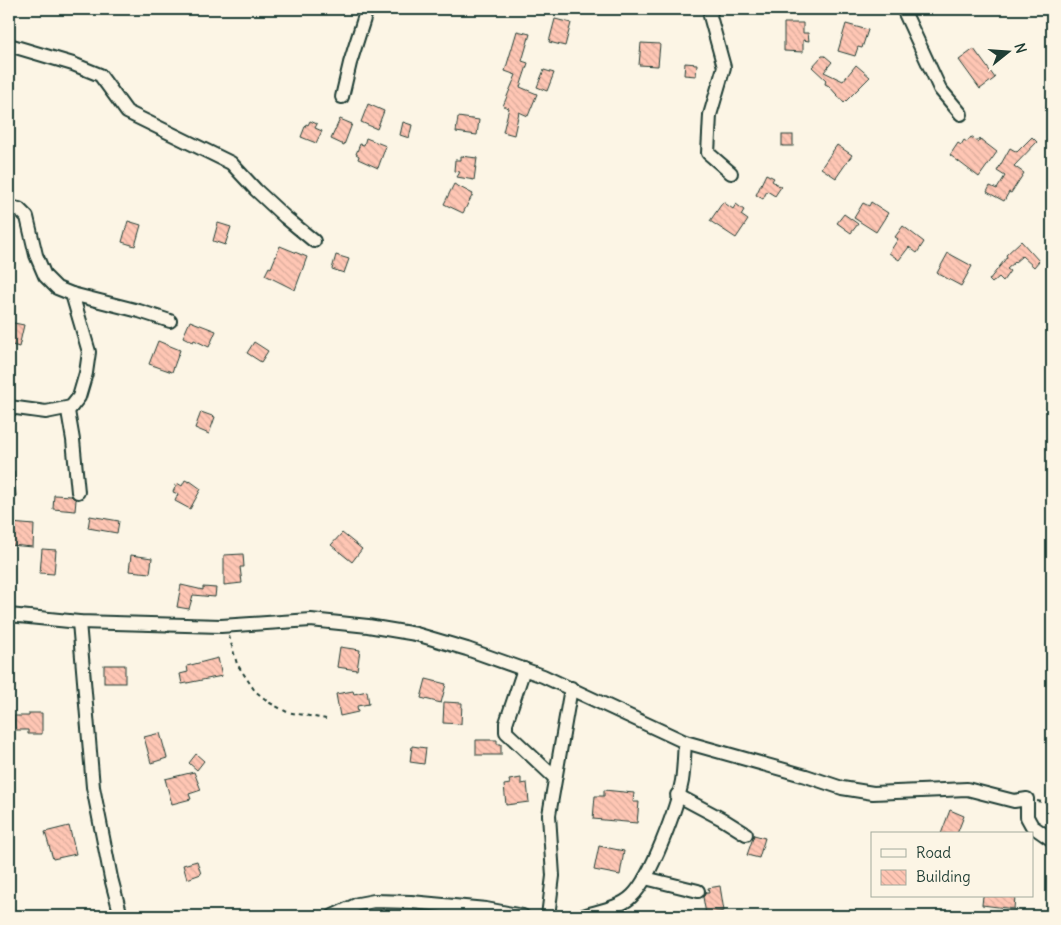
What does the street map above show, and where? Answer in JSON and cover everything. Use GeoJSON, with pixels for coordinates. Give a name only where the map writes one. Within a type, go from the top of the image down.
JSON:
{"type":"FeatureCollection","features":[{"type":"Feature","properties":{"kind":"street"},"geometry":{"type":"LineString","coordinates":[[342,97],[350,63],[367,9]]}},
{"type":"Feature","properties":{"kind":"street"},"geometry":{"type":"LineString","coordinates":[[712,9],[710,16],[724,66],[710,115],[708,153],[731,173]]}},
{"type":"Feature","properties":{"kind":"street"},"geometry":{"type":"LineString","coordinates":[[903,9],[940,89],[962,114]]}},
{"type":"Feature","properties":{"kind":"street"},"geometry":{"type":"LineString","coordinates":[[9,46],[73,64],[100,75],[127,112],[231,163],[263,197],[314,241]]}},
{"type":"Feature","properties":{"kind":"street"},"geometry":{"type":"LineString","coordinates":[[9,207],[19,209],[27,217],[36,255],[45,276],[57,288],[72,294],[140,311],[170,321]]}},
{"type":"Feature","properties":{"kind":"street"},"geometry":{"type":"LineString","coordinates":[[72,294],[89,352],[86,373],[79,397],[68,411],[78,492]]}},
{"type":"Feature","properties":{"kind":"street"},"geometry":{"type":"LineString","coordinates":[[9,407],[46,412],[71,407]]}},
{"type":"Feature","properties":{"kind":"street"},"geometry":{"type":"LineString","coordinates":[[9,615],[79,622],[226,626],[311,620],[368,626],[416,634],[524,669],[571,688],[685,742],[842,788],[873,793],[967,789],[1014,801],[1027,799],[1027,817],[1032,826],[1052,840]]}},
{"type":"Feature","properties":{"kind":"street"},"geometry":{"type":"LineString","coordinates":[[79,622],[93,787],[111,878],[121,916]]}},
{"type":"Feature","properties":{"kind":"street"},"geometry":{"type":"LineString","coordinates":[[524,669],[506,723],[506,732],[554,778]]}},
{"type":"Feature","properties":{"kind":"street"},"geometry":{"type":"LineString","coordinates":[[548,916],[553,876],[549,815],[571,688]]}},
{"type":"Feature","properties":{"kind":"street"},"geometry":{"type":"LineString","coordinates":[[582,916],[621,903],[632,897],[645,878],[672,815],[678,795],[682,781],[685,742]]}},
{"type":"Feature","properties":{"kind":"street"},"geometry":{"type":"LineString","coordinates":[[678,795],[746,834]]}},
{"type":"Feature","properties":{"kind":"street"},"geometry":{"type":"LineString","coordinates":[[645,878],[698,891]]}},
{"type":"Feature","properties":{"kind":"street"},"geometry":{"type":"LineString","coordinates":[[334,916],[358,904],[374,901],[411,902],[486,909],[523,916]]}},
{"type":"Feature","properties":{"kind":"path"},"geometry":{"type":"LineString","coordinates":[[226,626],[237,664],[255,691],[270,703],[287,712],[326,719]]}},
{"type":"Feature","properties":{"kind":"path"},"geometry":{"type":"LineString","coordinates":[[1027,799],[1052,804]]}},
{"type":"Feature","properties":{"kind":"building"},"geometry":{"type":"Polygon","coordinates":[[[555,19],[571,23],[565,46],[549,42],[555,19]]]}},
{"type":"Feature","properties":{"kind":"building"},"geometry":{"type":"Polygon","coordinates":[[[784,23],[803,23],[803,33],[808,33],[809,41],[803,40],[803,52],[784,51],[784,23]]]}},
{"type":"Feature","properties":{"kind":"building"},"geometry":{"type":"Polygon","coordinates":[[[846,24],[868,30],[862,48],[858,47],[855,56],[838,51],[846,24]]]}},
{"type":"Feature","properties":{"kind":"building"},"geometry":{"type":"Polygon","coordinates":[[[517,31],[530,34],[522,61],[528,63],[520,87],[537,94],[528,116],[519,112],[514,135],[503,132],[509,108],[503,106],[516,75],[505,71],[517,31]]]}},
{"type":"Feature","properties":{"kind":"building"},"geometry":{"type":"Polygon","coordinates":[[[641,43],[660,44],[658,66],[639,65],[641,43]]]}},
{"type":"Feature","properties":{"kind":"building"},"geometry":{"type":"Polygon","coordinates":[[[974,49],[995,78],[980,89],[959,60],[974,49]]]}},
{"type":"Feature","properties":{"kind":"building"},"geometry":{"type":"Polygon","coordinates":[[[822,56],[825,56],[832,62],[824,72],[843,81],[856,65],[870,77],[844,103],[825,84],[826,80],[812,67],[822,56]]]}},
{"type":"Feature","properties":{"kind":"building"},"geometry":{"type":"Polygon","coordinates":[[[685,63],[697,64],[696,76],[684,75],[685,63]]]}},
{"type":"Feature","properties":{"kind":"building"},"geometry":{"type":"Polygon","coordinates":[[[544,70],[554,73],[547,91],[537,87],[544,70]]]}},
{"type":"Feature","properties":{"kind":"building"},"geometry":{"type":"Polygon","coordinates":[[[368,104],[384,111],[377,129],[361,122],[368,104]]]}},
{"type":"Feature","properties":{"kind":"building"},"geometry":{"type":"Polygon","coordinates":[[[458,117],[479,120],[477,135],[456,132],[458,117]]]}},
{"type":"Feature","properties":{"kind":"building"},"geometry":{"type":"Polygon","coordinates":[[[340,119],[352,124],[344,145],[331,139],[340,119]]]}},
{"type":"Feature","properties":{"kind":"building"},"geometry":{"type":"Polygon","coordinates":[[[310,121],[317,124],[315,128],[322,131],[316,143],[301,137],[306,124],[308,125],[310,121]]]}},
{"type":"Feature","properties":{"kind":"building"},"geometry":{"type":"Polygon","coordinates":[[[403,122],[412,125],[409,138],[400,135],[403,122]]]}},
{"type":"Feature","properties":{"kind":"building"},"geometry":{"type":"Polygon","coordinates":[[[782,135],[793,135],[793,146],[782,146],[782,135]]]}},
{"type":"Feature","properties":{"kind":"building"},"geometry":{"type":"Polygon","coordinates":[[[971,137],[978,142],[980,139],[997,152],[979,177],[950,155],[958,143],[961,145],[964,140],[967,142],[971,137]]]}},
{"type":"Feature","properties":{"kind":"building"},"geometry":{"type":"Polygon","coordinates":[[[1032,137],[1037,142],[1014,166],[1024,173],[1011,193],[1009,192],[1004,201],[987,192],[990,186],[997,189],[1005,176],[997,171],[1010,148],[1017,152],[1032,137]]]}},
{"type":"Feature","properties":{"kind":"building"},"geometry":{"type":"Polygon","coordinates":[[[366,138],[386,146],[378,168],[358,159],[359,156],[356,154],[360,144],[364,145],[366,138]]]}},
{"type":"Feature","properties":{"kind":"building"},"geometry":{"type":"Polygon","coordinates":[[[837,145],[852,155],[836,178],[821,168],[837,145]]]}},
{"type":"Feature","properties":{"kind":"building"},"geometry":{"type":"Polygon","coordinates":[[[461,156],[477,158],[474,180],[457,177],[460,172],[454,171],[455,160],[461,160],[461,156]]]}},
{"type":"Feature","properties":{"kind":"building"},"geometry":{"type":"Polygon","coordinates":[[[766,174],[774,178],[772,181],[781,187],[775,196],[767,191],[763,199],[756,195],[766,174]]]}},
{"type":"Feature","properties":{"kind":"building"},"geometry":{"type":"Polygon","coordinates":[[[454,184],[473,194],[463,213],[444,204],[454,184]]]}},
{"type":"Feature","properties":{"kind":"building"},"geometry":{"type":"Polygon","coordinates":[[[723,202],[733,209],[736,204],[744,210],[741,215],[748,220],[736,238],[710,221],[723,202]]]}},
{"type":"Feature","properties":{"kind":"building"},"geometry":{"type":"Polygon","coordinates":[[[871,202],[888,213],[876,232],[854,218],[863,203],[869,206],[871,202]]]}},
{"type":"Feature","properties":{"kind":"building"},"geometry":{"type":"Polygon","coordinates":[[[844,214],[858,224],[851,233],[837,223],[844,214]]]}},
{"type":"Feature","properties":{"kind":"building"},"geometry":{"type":"Polygon","coordinates":[[[128,221],[141,225],[135,246],[122,242],[128,221]]]}},
{"type":"Feature","properties":{"kind":"building"},"geometry":{"type":"Polygon","coordinates":[[[218,223],[231,227],[225,245],[213,241],[218,223]]]}},
{"type":"Feature","properties":{"kind":"building"},"geometry":{"type":"Polygon","coordinates":[[[903,226],[924,242],[917,253],[909,247],[899,260],[889,253],[898,239],[895,237],[903,226]]]}},
{"type":"Feature","properties":{"kind":"building"},"geometry":{"type":"Polygon","coordinates":[[[1021,241],[1039,261],[1034,267],[1022,256],[1007,269],[1010,271],[1003,281],[999,277],[992,283],[989,280],[1007,257],[1006,255],[1021,241]]]}},
{"type":"Feature","properties":{"kind":"building"},"geometry":{"type":"Polygon","coordinates":[[[280,246],[307,257],[295,290],[265,275],[269,267],[271,268],[280,246]]]}},
{"type":"Feature","properties":{"kind":"building"},"geometry":{"type":"Polygon","coordinates":[[[948,253],[972,266],[961,286],[937,273],[948,253]]]}},
{"type":"Feature","properties":{"kind":"building"},"geometry":{"type":"Polygon","coordinates":[[[336,255],[349,259],[344,273],[332,269],[336,255]]]}},
{"type":"Feature","properties":{"kind":"building"},"geometry":{"type":"Polygon","coordinates":[[[190,321],[216,331],[209,347],[183,337],[190,321]]]}},
{"type":"Feature","properties":{"kind":"building"},"geometry":{"type":"Polygon","coordinates":[[[9,322],[24,325],[19,347],[9,344],[9,322]]]}},
{"type":"Feature","properties":{"kind":"building"},"geometry":{"type":"Polygon","coordinates":[[[158,341],[180,350],[172,372],[149,364],[158,341]]]}},
{"type":"Feature","properties":{"kind":"building"},"geometry":{"type":"Polygon","coordinates":[[[254,342],[268,351],[261,362],[247,353],[254,342]]]}},
{"type":"Feature","properties":{"kind":"building"},"geometry":{"type":"Polygon","coordinates":[[[201,412],[215,417],[209,434],[195,428],[201,412]]]}},
{"type":"Feature","properties":{"kind":"building"},"geometry":{"type":"Polygon","coordinates":[[[9,472],[14,472],[16,496],[9,497],[9,472]]]}},
{"type":"Feature","properties":{"kind":"building"},"geometry":{"type":"Polygon","coordinates":[[[185,480],[190,481],[201,489],[190,509],[175,501],[178,494],[173,492],[177,483],[182,486],[185,480]]]}},
{"type":"Feature","properties":{"kind":"building"},"geometry":{"type":"Polygon","coordinates":[[[54,495],[71,496],[76,500],[75,511],[53,509],[54,495]]]}},
{"type":"Feature","properties":{"kind":"building"},"geometry":{"type":"Polygon","coordinates":[[[90,516],[119,521],[117,533],[88,528],[90,516]]]}},
{"type":"Feature","properties":{"kind":"building"},"geometry":{"type":"Polygon","coordinates":[[[11,523],[34,525],[33,547],[10,545],[11,523]]]}},
{"type":"Feature","properties":{"kind":"building"},"geometry":{"type":"Polygon","coordinates":[[[342,533],[362,549],[352,562],[331,545],[342,533]]]}},
{"type":"Feature","properties":{"kind":"building"},"geometry":{"type":"Polygon","coordinates":[[[42,549],[56,550],[54,574],[40,573],[42,549]]]}},
{"type":"Feature","properties":{"kind":"building"},"geometry":{"type":"Polygon","coordinates":[[[243,554],[244,567],[240,567],[242,583],[224,585],[224,555],[243,554]]]}},
{"type":"Feature","properties":{"kind":"building"},"geometry":{"type":"Polygon","coordinates":[[[131,555],[152,558],[150,573],[129,571],[131,555]]]}},
{"type":"Feature","properties":{"kind":"building"},"geometry":{"type":"Polygon","coordinates":[[[181,585],[203,590],[203,587],[216,588],[215,597],[193,595],[189,609],[177,607],[181,585]]]}},
{"type":"Feature","properties":{"kind":"building"},"geometry":{"type":"Polygon","coordinates":[[[340,647],[360,650],[357,670],[337,667],[340,647]]]}},
{"type":"Feature","properties":{"kind":"building"},"geometry":{"type":"Polygon","coordinates":[[[218,658],[222,676],[182,684],[180,674],[188,672],[187,666],[218,658]]]}},
{"type":"Feature","properties":{"kind":"building"},"geometry":{"type":"Polygon","coordinates":[[[104,665],[125,665],[125,683],[104,683],[104,665]]]}},
{"type":"Feature","properties":{"kind":"building"},"geometry":{"type":"Polygon","coordinates":[[[426,679],[446,684],[441,703],[421,698],[426,679]]]}},
{"type":"Feature","properties":{"kind":"building"},"geometry":{"type":"Polygon","coordinates":[[[353,691],[354,694],[367,691],[369,704],[357,706],[358,712],[340,716],[336,694],[353,691]]]}},
{"type":"Feature","properties":{"kind":"building"},"geometry":{"type":"Polygon","coordinates":[[[444,702],[462,703],[461,724],[443,723],[444,702]]]}},
{"type":"Feature","properties":{"kind":"building"},"geometry":{"type":"Polygon","coordinates":[[[29,713],[42,713],[42,734],[28,734],[28,730],[15,730],[14,716],[29,716],[29,713]]]}},
{"type":"Feature","properties":{"kind":"building"},"geometry":{"type":"Polygon","coordinates":[[[160,733],[167,758],[151,763],[144,737],[160,733]]]}},
{"type":"Feature","properties":{"kind":"building"},"geometry":{"type":"Polygon","coordinates":[[[476,740],[497,740],[497,744],[501,744],[501,755],[476,755],[476,740]]]}},
{"type":"Feature","properties":{"kind":"building"},"geometry":{"type":"Polygon","coordinates":[[[412,746],[426,748],[424,764],[410,762],[412,746]]]}},
{"type":"Feature","properties":{"kind":"building"},"geometry":{"type":"Polygon","coordinates":[[[196,754],[204,761],[197,770],[189,763],[196,754]]]}},
{"type":"Feature","properties":{"kind":"building"},"geometry":{"type":"Polygon","coordinates":[[[194,772],[201,790],[189,794],[191,799],[172,804],[165,779],[194,772]]]}},
{"type":"Feature","properties":{"kind":"building"},"geometry":{"type":"Polygon","coordinates":[[[521,778],[521,784],[527,783],[529,802],[506,805],[504,785],[510,784],[509,780],[521,778]]]}},
{"type":"Feature","properties":{"kind":"building"},"geometry":{"type":"Polygon","coordinates":[[[604,790],[634,793],[633,802],[639,802],[637,823],[593,819],[595,796],[604,796],[604,790]]]}},
{"type":"Feature","properties":{"kind":"building"},"geometry":{"type":"Polygon","coordinates":[[[950,810],[964,816],[958,832],[942,832],[950,810]]]}},
{"type":"Feature","properties":{"kind":"building"},"geometry":{"type":"Polygon","coordinates":[[[69,826],[76,854],[53,859],[45,832],[69,826]]]}},
{"type":"Feature","properties":{"kind":"building"},"geometry":{"type":"Polygon","coordinates":[[[754,835],[765,838],[759,858],[747,855],[754,835]]]}},
{"type":"Feature","properties":{"kind":"building"},"geometry":{"type":"Polygon","coordinates":[[[599,846],[624,851],[620,875],[594,870],[599,846]]]}},
{"type":"Feature","properties":{"kind":"building"},"geometry":{"type":"Polygon","coordinates":[[[197,861],[201,874],[187,879],[183,865],[197,861]]]}},
{"type":"Feature","properties":{"kind":"building"},"geometry":{"type":"Polygon","coordinates":[[[720,886],[724,911],[706,914],[703,897],[706,893],[709,893],[708,888],[720,886]]]}},
{"type":"Feature","properties":{"kind":"building"},"geometry":{"type":"Polygon","coordinates":[[[983,898],[1015,898],[1014,909],[982,905],[983,898]]]}}]}
